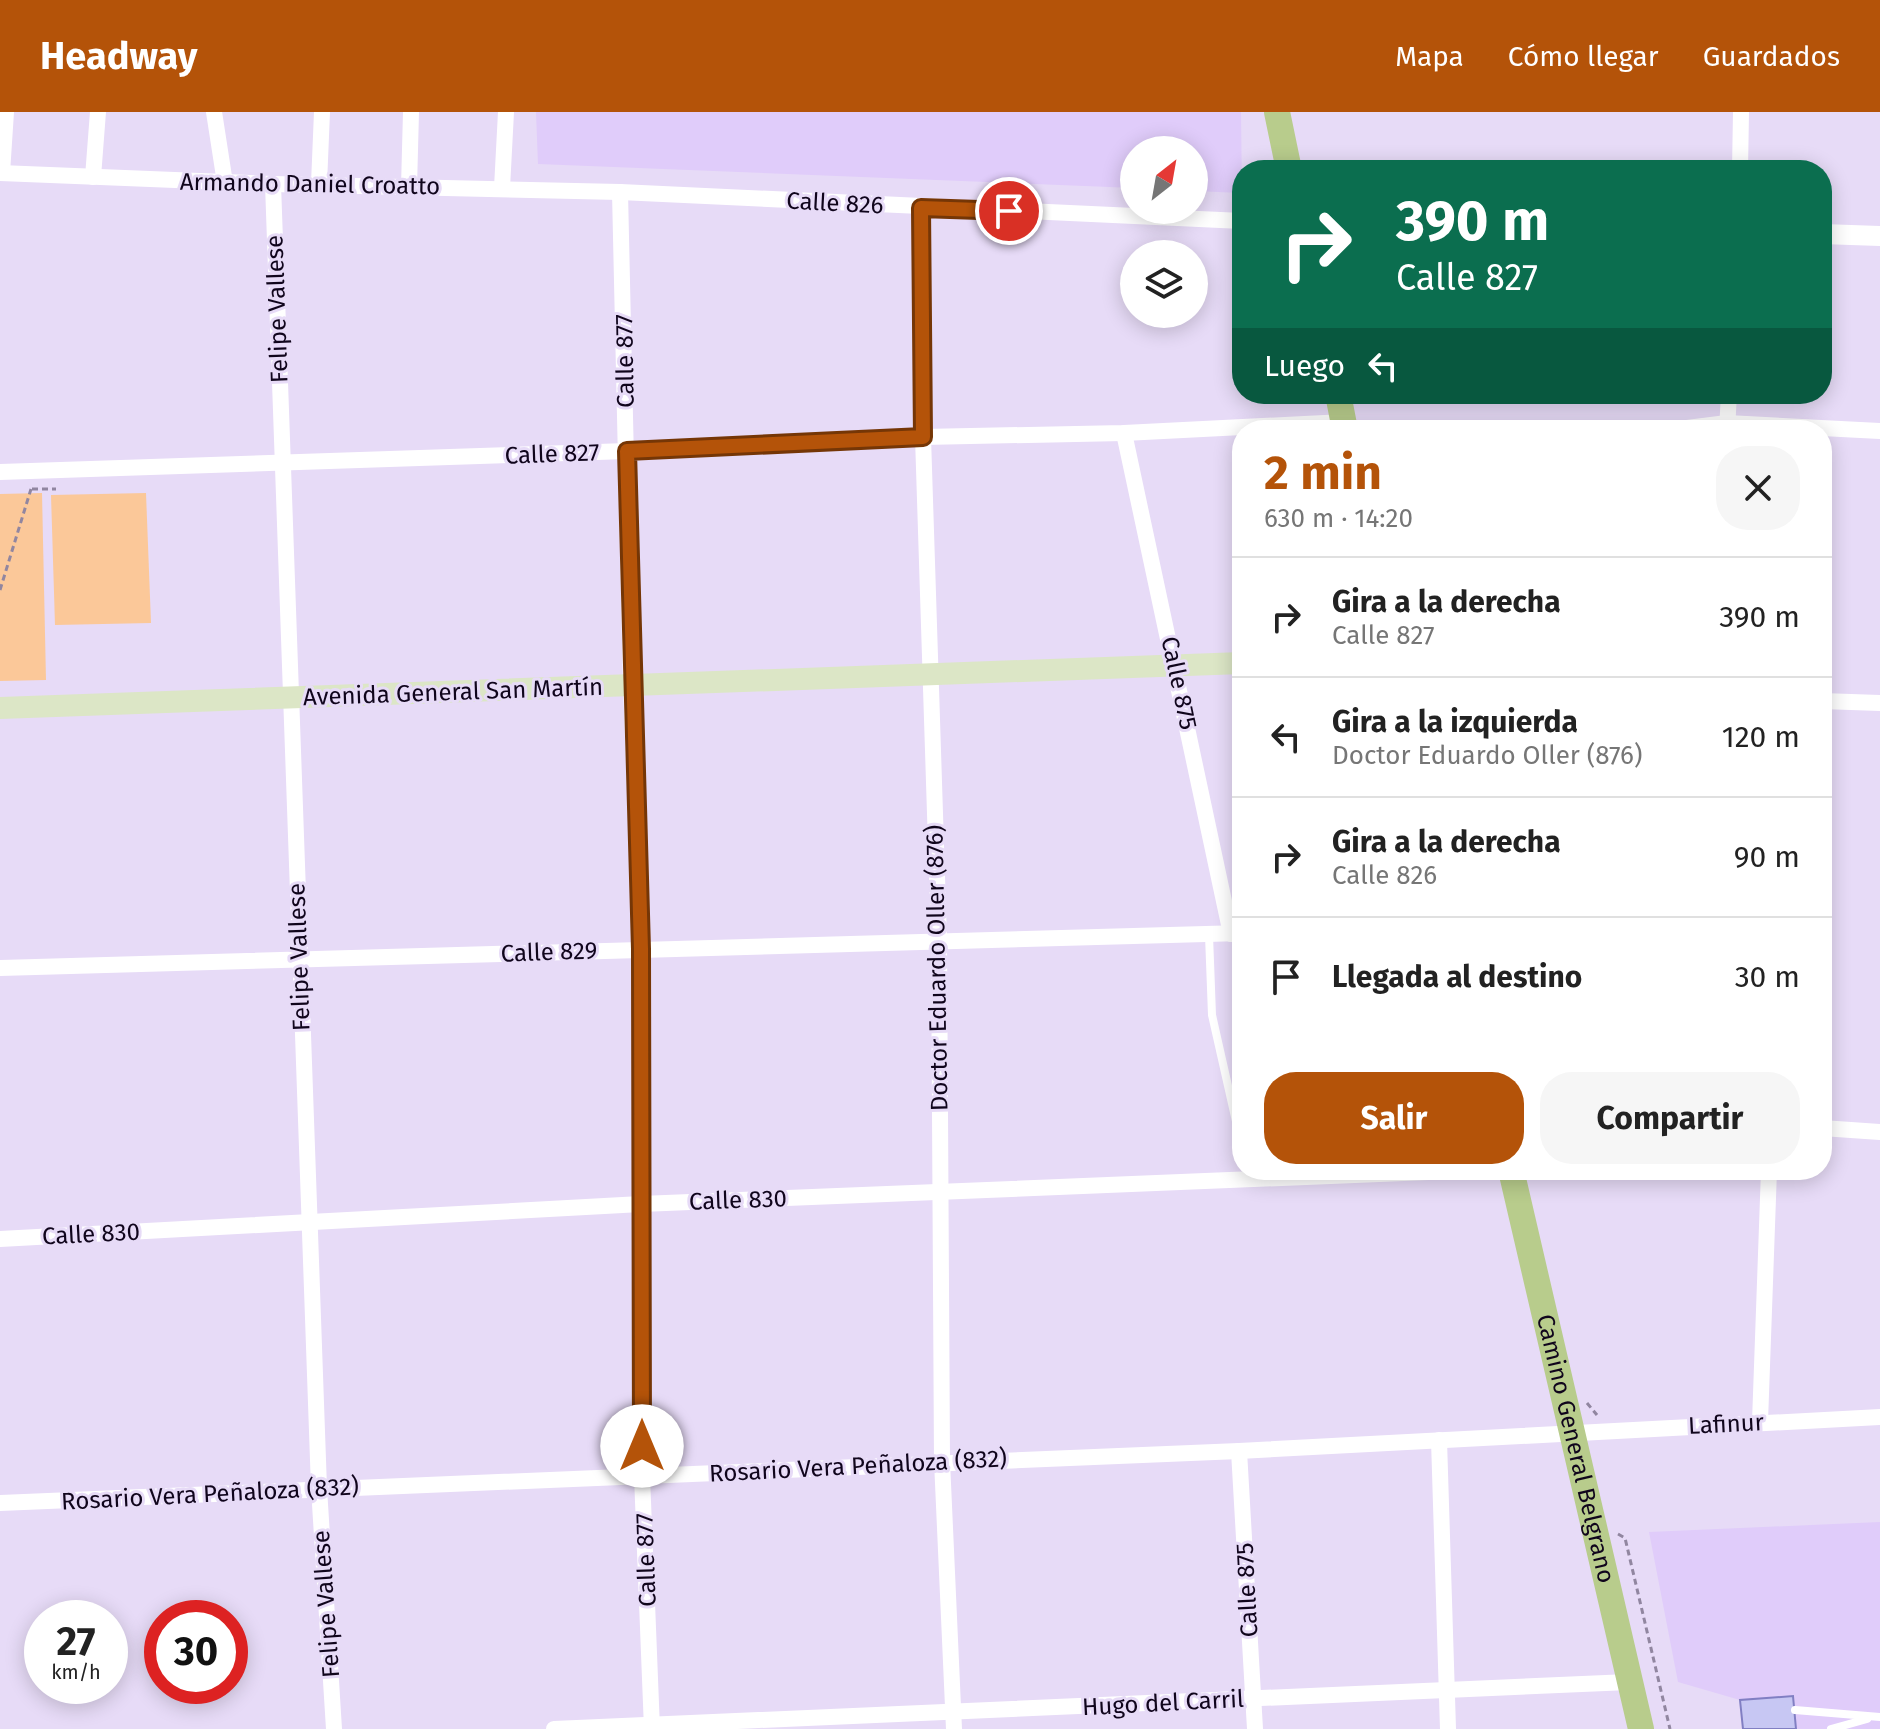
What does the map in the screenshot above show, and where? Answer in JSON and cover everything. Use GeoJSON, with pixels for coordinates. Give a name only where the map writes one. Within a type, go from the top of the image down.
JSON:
{"type":"FeatureCollection","features":[{"type":"Feature","properties":{"kind":"main road"},"geometry":{"type":"LineString","coordinates":[[1277,112],[1287,160]]}},
{"type":"Feature","properties":{"kind":"main road","name":"Avenida General San Martín"},"geometry":{"type":"LineString","coordinates":[[0,708],[1232,663]]}},
{"type":"Feature","properties":{"kind":"main road","name":"Camino General Belgrano"},"geometry":{"type":"LineString","coordinates":[[1513,1180],[1641,1729]]}},
{"type":"Feature","properties":{"kind":"street"},"geometry":{"type":"LineString","coordinates":[[1,173],[6,112]]}},
{"type":"Feature","properties":{"kind":"street"},"geometry":{"type":"LineString","coordinates":[[93,177],[98,112]]}},
{"type":"Feature","properties":{"kind":"street"},"geometry":{"type":"LineString","coordinates":[[214,112],[225,183]]}},
{"type":"Feature","properties":{"kind":"street"},"geometry":{"type":"LineString","coordinates":[[319,184],[322,112]]}},
{"type":"Feature","properties":{"kind":"street"},"geometry":{"type":"LineString","coordinates":[[409,187],[411,112]]}},
{"type":"Feature","properties":{"kind":"street"},"geometry":{"type":"LineString","coordinates":[[502,188],[506,112]]}},
{"type":"Feature","properties":{"kind":"street"},"geometry":{"type":"LineString","coordinates":[[1740,160],[1741,112]]}},
{"type":"Feature","properties":{"kind":"street","name":"Armando Daniel Croatto"},"geometry":{"type":"LineString","coordinates":[[1,173],[225,183],[620,192]]}},
{"type":"Feature","properties":{"kind":"street","name":"Felipe Vallese"},"geometry":{"type":"LineString","coordinates":[[273,184],[308,1222],[319,1488],[334,1729]]}},
{"type":"Feature","properties":{"kind":"street","name":"Calle 826"},"geometry":{"type":"LineString","coordinates":[[620,192],[1232,221]]}},
{"type":"Feature","properties":{"kind":"street","name":"Calle 877"},"geometry":{"type":"LineString","coordinates":[[620,192],[631,685],[641,949],[642,1476],[652,1726]]}},
{"type":"Feature","properties":{"kind":"street","name":"Doctor Eduardo Oller (876)"},"geometry":{"type":"LineString","coordinates":[[921,208],[923,437],[939,939],[942,1461],[954,1721]]}},
{"type":"Feature","properties":{"kind":"street"},"geometry":{"type":"LineString","coordinates":[[1832,234],[1880,236]]}},
{"type":"Feature","properties":{"kind":"street"},"geometry":{"type":"LineString","coordinates":[[1832,429],[1880,431]]}},
{"type":"Feature","properties":{"kind":"street","name":"Calle 827"},"geometry":{"type":"LineString","coordinates":[[0,472],[627,451],[923,437],[1232,430]]}},
{"type":"Feature","properties":{"kind":"street","name":"Calle 875"},"geometry":{"type":"LineString","coordinates":[[1124,433],[1232,916]]}},
{"type":"Feature","properties":{"kind":"street"},"geometry":{"type":"LineString","coordinates":[[1832,701],[1880,703]]}},
{"type":"Feature","properties":{"kind":"street","name":"Calle 829"},"geometry":{"type":"LineString","coordinates":[[0,968],[939,939],[1232,934]]}},
{"type":"Feature","properties":{"kind":"street"},"geometry":{"type":"LineString","coordinates":[[1832,1129],[1880,1132]]}},
{"type":"Feature","properties":{"kind":"street","name":"Calle 830"},"geometry":{"type":"LineString","coordinates":[[0,1239],[641,1204],[1233,1180]]}},
{"type":"Feature","properties":{"kind":"street"},"geometry":{"type":"LineString","coordinates":[[1760,1422],[1769,1180]]}},
{"type":"Feature","properties":{"kind":"street","name":"Lafinur"},"geometry":{"type":"LineString","coordinates":[[1572,1433],[1880,1417]]}},
{"type":"Feature","properties":{"kind":"street","name":"Rosario Vera Peñaloza (832)"},"geometry":{"type":"LineString","coordinates":[[0,1503],[942,1461],[1239,1451],[1572,1433]]}},
{"type":"Feature","properties":{"kind":"street"},"geometry":{"type":"LineString","coordinates":[[1439,1440],[1448,1729]]}},
{"type":"Feature","properties":{"kind":"street","name":"Calle 875"},"geometry":{"type":"LineString","coordinates":[[1239,1451],[1255,1729]]}},
{"type":"Feature","properties":{"kind":"street","name":"Hugo del Carril"},"geometry":{"type":"LineString","coordinates":[[554,1729],[954,1721],[1253,1698],[1629,1682]]}},
{"type":"Feature","properties":{"kind":"lane"},"geometry":{"type":"LineString","coordinates":[[1209,934],[1212,1015],[1232,1104]]}},
{"type":"Feature","properties":{"kind":"lane"},"geometry":{"type":"LineString","coordinates":[[1795,1710],[1876,1718]]}},
{"type":"Feature","properties":{"kind":"lane"},"geometry":{"type":"LineString","coordinates":[[1831,1729],[1876,1718]]}},
{"type":"Feature","properties":{"kind":"path"},"geometry":{"type":"LineString","coordinates":[[0,590],[31,489]]}},
{"type":"Feature","properties":{"kind":"shaded area"},"geometry":{"type":"Polygon","coordinates":[[[536,112],[1241,112],[1242,160],[1232,160],[1232,193],[1208,192],[1208,136],[1120,136],[1120,187],[538,164],[536,112]]]}},
{"type":"Feature","properties":{"kind":"shaded area"},"geometry":{"type":"Polygon","coordinates":[[[42,493],[46,680],[0,681],[0,494],[42,493]]]}},
{"type":"Feature","properties":{"kind":"shaded area"},"geometry":{"type":"Polygon","coordinates":[[[146,493],[151,623],[55,625],[51,495],[146,493]]]}},
{"type":"Feature","properties":{"kind":"shaded area"},"geometry":{"type":"Polygon","coordinates":[[[1880,1522],[1880,1729],[1743,1729],[1740,1700],[1678,1682],[1649,1532],[1880,1522]]]}},
{"type":"Feature","properties":{"kind":"building"},"geometry":{"type":"Polygon","coordinates":[[[1793,1696],[1796,1729],[1743,1729],[1740,1700],[1793,1696]]]}},
{"type":"Feature","properties":{"kind":"route"},"geometry":{"type":"LineString","coordinates":[[642,1446],[641,949],[631,685],[627,451],[923,437],[921,208],[1009,211]]}}]}
